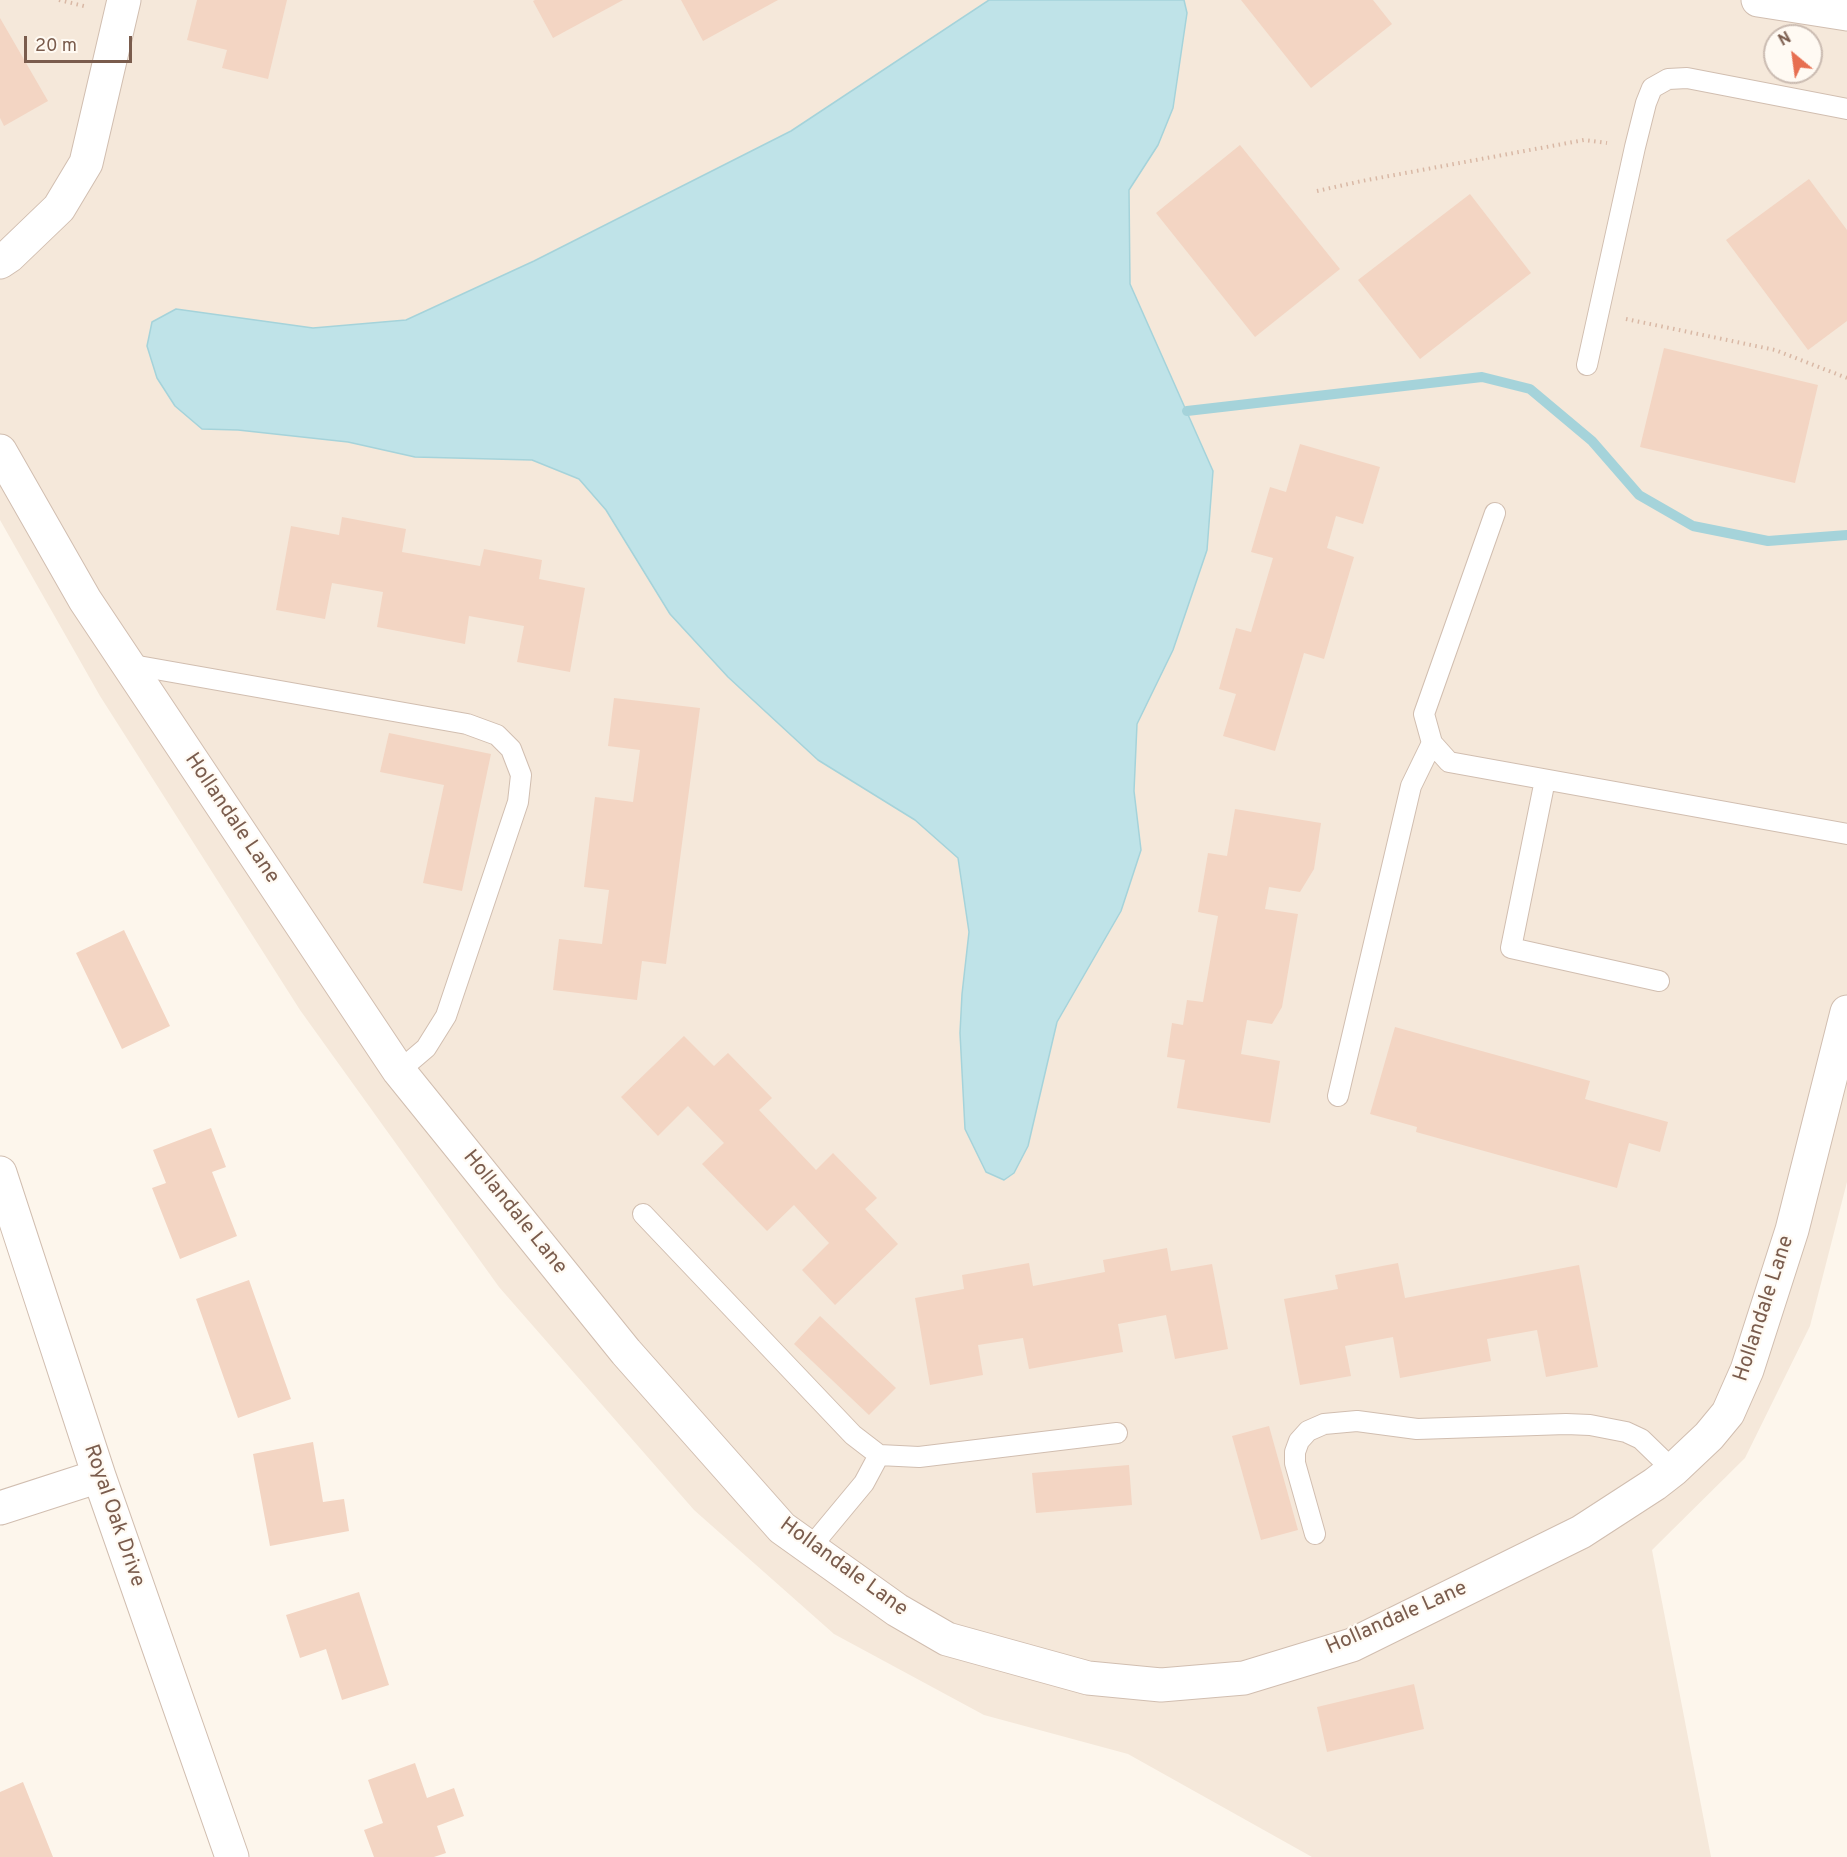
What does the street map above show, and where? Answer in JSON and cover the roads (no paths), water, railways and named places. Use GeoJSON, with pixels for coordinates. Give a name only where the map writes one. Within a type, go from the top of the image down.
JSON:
{"type":"FeatureCollection","features":[{"type":"Feature","properties":{"kind":"street"},"geometry":{"type":"LineString","coordinates":[[0,262],[59,208],[86,163],[124,0]]}},
{"type":"Feature","properties":{"kind":"street"},"geometry":{"type":"LineString","coordinates":[[1758,0],[1847,14]]}},
{"type":"Feature","properties":{"kind":"street","name":"Hollandale Lane"},"geometry":{"type":"LineString","coordinates":[[0,451],[85,600],[399,1071],[626,1352],[782,1528],[897,1610],[947,1640],[1088,1678],[1161,1685],[1244,1678],[1352,1645],[1581,1532],[1655,1485],[1709,1436],[1728,1413],[1747,1370],[1792,1230],[1847,1012]]}},
{"type":"Feature","properties":{"kind":"street","name":"Royal Oak Drive"},"geometry":{"type":"LineString","coordinates":[[0,1173],[99,1476],[232,1857]]}},
{"type":"Feature","properties":{"kind":"street"},"geometry":{"type":"LineString","coordinates":[[0,1508],[99,1476]]}},
{"type":"Feature","properties":{"kind":"lane"},"geometry":{"type":"LineString","coordinates":[[1587,365],[1635,147],[1652,88],[1668,79],[1687,78],[1847,109]]}},
{"type":"Feature","properties":{"kind":"lane"},"geometry":{"type":"LineString","coordinates":[[1495,513],[1424,714],[1432,743],[1449,762],[1847,834]]}},
{"type":"Feature","properties":{"kind":"lane"},"geometry":{"type":"LineString","coordinates":[[127,664],[467,724],[497,735],[511,749],[521,775],[518,801],[446,1016],[426,1047],[399,1071]]}},
{"type":"Feature","properties":{"kind":"lane"},"geometry":{"type":"LineString","coordinates":[[1338,1096],[1411,786],[1432,743]]}},
{"type":"Feature","properties":{"kind":"lane"},"geometry":{"type":"LineString","coordinates":[[1545,780],[1510,948],[1659,981]]}},
{"type":"Feature","properties":{"kind":"lane"},"geometry":{"type":"LineString","coordinates":[[643,1214],[853,1435],[879,1455],[919,1456],[1117,1432]]}},
{"type":"Feature","properties":{"kind":"lane"},"geometry":{"type":"LineString","coordinates":[[1315,1534],[1295,1464],[1295,1452],[1299,1441],[1308,1431],[1324,1424],[1357,1421],[1417,1429],[1590,1425],[1626,1432],[1641,1439],[1673,1470]]}},
{"type":"Feature","properties":{"kind":"lane"},"geometry":{"type":"LineString","coordinates":[[810,1548],[864,1483],[879,1455]]}},
{"type":"Feature","properties":{"kind":"water"},"geometry":{"type":"Polygon","coordinates":[[[989,0],[1184,0],[1187,13],[1173,108],[1158,145],[1129,190],[1130,284],[1213,471],[1207,550],[1173,650],[1137,724],[1134,791],[1141,850],[1121,911],[1057,1022],[1028,1146],[1014,1173],[1004,1180],[986,1172],[965,1129],[960,1033],[969,932],[958,858],[915,820],[818,760],[728,677],[670,614],[606,510],[579,479],[532,460],[415,457],[348,442],[238,430],[202,429],[175,406],[157,378],[147,346],[152,322],[176,309],[313,328],[406,320],[534,261],[791,131],[989,0]]]}},
{"type":"Feature","properties":{"kind":"waterway"},"geometry":{"type":"LineString","coordinates":[[1187,411],[1482,377],[1530,389],[1592,441],[1639,495],[1693,526],[1768,541],[1847,535]]}}]}
